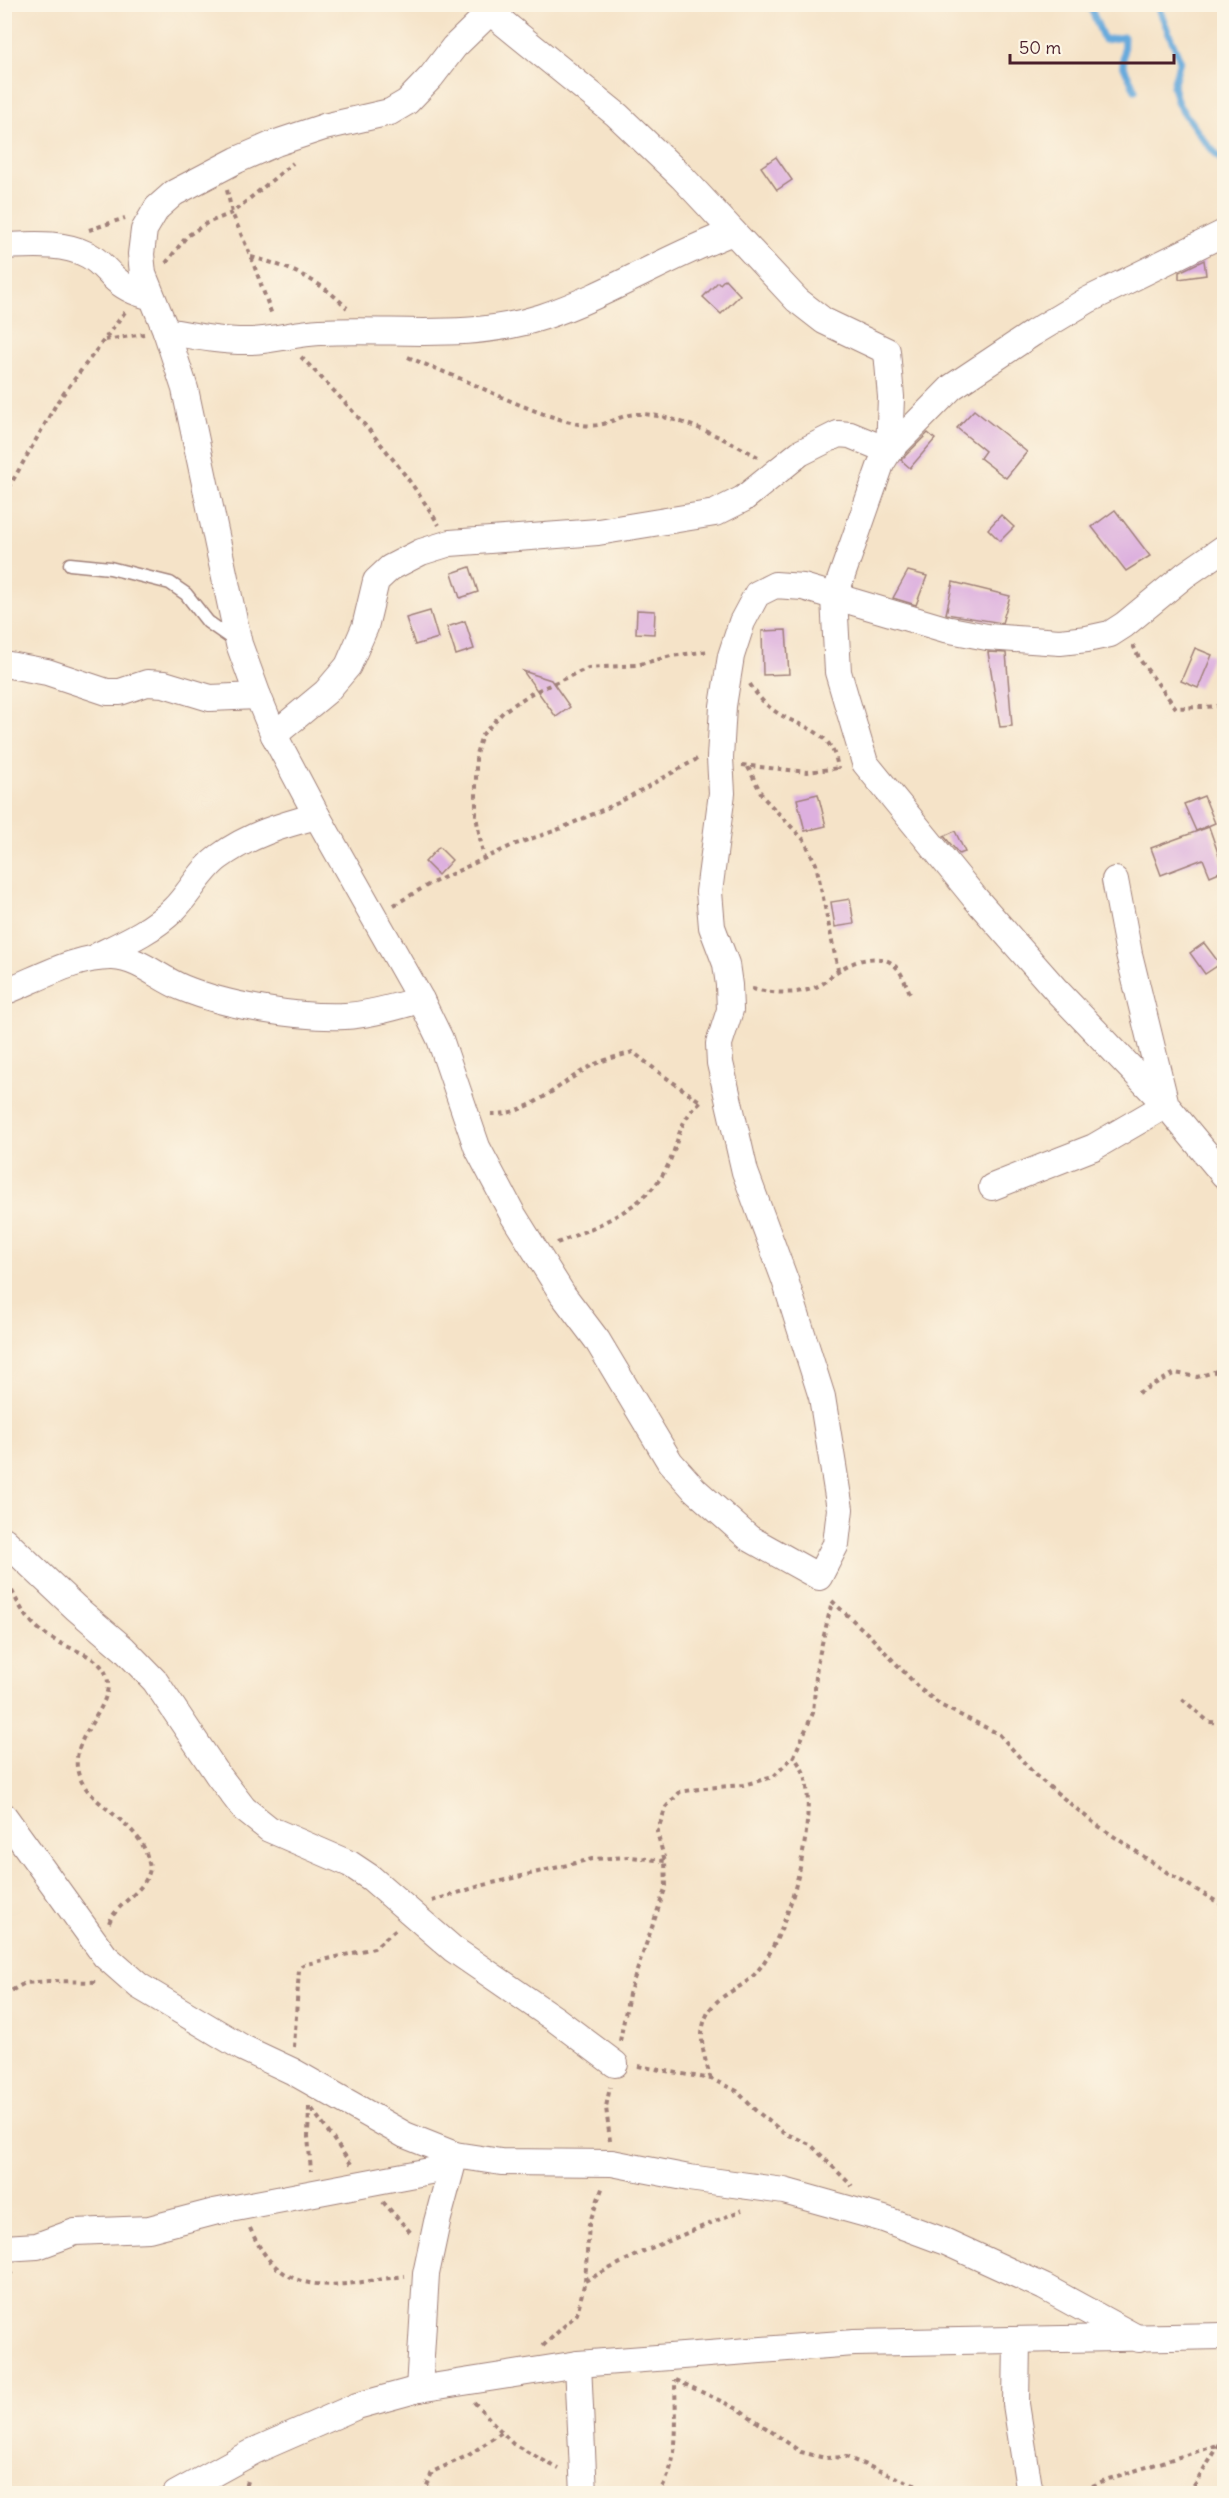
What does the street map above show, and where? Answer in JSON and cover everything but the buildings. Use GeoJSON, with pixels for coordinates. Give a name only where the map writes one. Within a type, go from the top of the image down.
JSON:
{"type":"FeatureCollection","features":[{"type":"Feature","properties":{"kind":"street"},"geometry":{"type":"LineString","coordinates":[[889,451],[891,396],[887,351],[824,321],[797,300],[682,177],[617,115],[496,8],[454,47],[407,102],[390,112],[324,127],[276,143],[200,179],[174,193],[157,208],[144,230],[141,254],[146,295],[166,332],[185,389],[239,644],[274,735],[317,816],[375,915],[440,1039],[477,1147],[513,1215],[563,1295],[597,1340],[670,1462],[695,1490],[749,1538],[819,1577],[836,1544],[840,1509],[822,1397],[785,1280],[745,1172],[724,1089],[719,1044],[730,1010],[729,985],[726,964],[712,927],[709,892],[722,793],[720,758],[723,706],[731,656],[742,622],[757,594],[775,585],[802,587],[945,629],[987,638],[1060,642],[1078,640],[1110,634],[1185,575],[1224,548]]}},
{"type":"Feature","properties":{"kind":"street"},"geometry":{"type":"LineString","coordinates":[[166,332],[222,340],[253,341],[321,332],[446,333],[493,330],[541,318],[654,269],[701,244],[733,232]]}},
{"type":"Feature","properties":{"kind":"street"},"geometry":{"type":"LineString","coordinates":[[1224,233],[1099,294],[1033,333],[952,387],[889,451],[881,464],[834,598],[838,672],[865,763],[975,898],[1056,990],[1166,1106],[1224,1175]]}},
{"type":"Feature","properties":{"kind":"street"},"geometry":{"type":"LineString","coordinates":[[4,246],[54,245],[88,255],[128,289],[146,295]]}},
{"type":"Feature","properties":{"kind":"street"},"geometry":{"type":"LineString","coordinates":[[274,735],[326,693],[348,666],[365,627],[376,581],[390,568],[422,552],[450,543],[598,532],[715,513],[743,499],[800,453],[838,434],[850,435],[889,451]]}},
{"type":"Feature","properties":{"kind":"street"},"geometry":{"type":"LineString","coordinates":[[4,664],[47,672],[107,692],[120,692],[147,683],[164,684],[210,698],[258,696]]}},
{"type":"Feature","properties":{"kind":"street"},"geometry":{"type":"LineString","coordinates":[[4,992],[92,958],[132,939],[152,927],[174,909],[217,858],[251,837],[317,816]]}},
{"type":"Feature","properties":{"kind":"street"},"geometry":{"type":"LineString","coordinates":[[1115,880],[1129,954],[1166,1106]]}},
{"type":"Feature","properties":{"kind":"street"},"geometry":{"type":"LineString","coordinates":[[92,958],[126,958],[138,962],[182,988],[215,999],[267,1010],[346,1016],[421,1000]]}},
{"type":"Feature","properties":{"kind":"street"},"geometry":{"type":"LineString","coordinates":[[992,1187],[1094,1147],[1166,1106]]}},
{"type":"Feature","properties":{"kind":"street"},"geometry":{"type":"LineString","coordinates":[[4,1540],[75,1608],[124,1649],[155,1681],[218,1775],[244,1809],[269,1828],[350,1864],[371,1878],[462,1956],[555,2019],[615,2064]]}},
{"type":"Feature","properties":{"kind":"street"},"geometry":{"type":"LineString","coordinates":[[4,1816],[105,1956],[139,1986],[243,2048],[292,2071],[453,2161]]}},
{"type":"Feature","properties":{"kind":"street"},"geometry":{"type":"LineString","coordinates":[[419,2389],[428,2261],[453,2161]]}},
{"type":"Feature","properties":{"kind":"street"},"geometry":{"type":"LineString","coordinates":[[4,2248],[37,2246],[75,2232],[149,2229],[240,2207],[366,2183],[453,2161],[612,2163],[689,2178],[784,2190],[884,2218],[946,2242],[1044,2287],[1139,2339]]}},
{"type":"Feature","properties":{"kind":"street"},"geometry":{"type":"LineString","coordinates":[[176,2493],[233,2461],[297,2430],[357,2406],[419,2389],[578,2364],[854,2343],[1224,2336]]}},
{"type":"Feature","properties":{"kind":"street"},"geometry":{"type":"LineString","coordinates":[[1017,2340],[1016,2404],[1030,2493]]}},
{"type":"Feature","properties":{"kind":"street"},"geometry":{"type":"LineString","coordinates":[[578,2364],[584,2493]]}},
{"type":"Feature","properties":{"kind":"lane"},"geometry":{"type":"LineString","coordinates":[[70,564],[110,568],[170,583],[186,594],[208,622],[239,644]]}},
{"type":"Feature","properties":{"kind":"path"},"geometry":{"type":"LineString","coordinates":[[4,496],[58,401],[117,321],[146,295],[159,273],[187,236],[207,223],[232,213],[301,157]]}},
{"type":"Feature","properties":{"kind":"path"},"geometry":{"type":"LineString","coordinates":[[54,245],[89,230],[157,208]]}},
{"type":"Feature","properties":{"kind":"path"},"geometry":{"type":"LineString","coordinates":[[232,213],[280,336],[347,403],[389,452],[422,497],[450,543]]}},
{"type":"Feature","properties":{"kind":"path"},"geometry":{"type":"LineString","coordinates":[[251,257],[273,262],[303,274],[330,291],[366,333]]}},
{"type":"Feature","properties":{"kind":"path"},"geometry":{"type":"LineString","coordinates":[[105,340],[166,332]]}},
{"type":"Feature","properties":{"kind":"path"},"geometry":{"type":"LineString","coordinates":[[405,355],[551,417],[585,425],[602,426],[627,415],[640,414],[663,418],[695,428],[739,447],[780,469]]}},
{"type":"Feature","properties":{"kind":"path"},"geometry":{"type":"LineString","coordinates":[[1124,625],[1140,660],[1176,708],[1224,706]]}},
{"type":"Feature","properties":{"kind":"path"},"geometry":{"type":"LineString","coordinates":[[484,860],[476,816],[476,754],[482,735],[504,711],[532,693],[588,668],[637,665],[703,651],[731,656],[755,693],[769,707],[826,739],[836,753],[838,769]]}},
{"type":"Feature","properties":{"kind":"path"},"geometry":{"type":"LineString","coordinates":[[375,915],[428,885],[618,803],[648,788],[690,761],[706,757],[720,758],[748,767],[807,772],[865,763]]}},
{"type":"Feature","properties":{"kind":"path"},"geometry":{"type":"LineString","coordinates":[[748,767],[763,796],[804,840],[816,864],[838,970]]}},
{"type":"Feature","properties":{"kind":"path"},"geometry":{"type":"LineString","coordinates":[[729,985],[766,992],[797,992],[820,985],[838,970],[862,960],[883,958],[896,967],[910,993]]}},
{"type":"Feature","properties":{"kind":"path"},"geometry":{"type":"LineString","coordinates":[[463,1107],[487,1114],[505,1115],[521,1109],[595,1064],[633,1052],[701,1102]]}},
{"type":"Feature","properties":{"kind":"path"},"geometry":{"type":"LineString","coordinates":[[536,1252],[621,1213],[649,1192],[667,1167],[674,1151],[678,1132],[687,1114],[701,1102],[724,1089]]}},
{"type":"Feature","properties":{"kind":"path"},"geometry":{"type":"LineString","coordinates":[[1138,1393],[1175,1372],[1197,1377],[1224,1369]]}},
{"type":"Feature","properties":{"kind":"path"},"geometry":{"type":"LineString","coordinates":[[4,1573],[25,1617],[46,1636],[100,1665],[108,1681],[107,1693],[81,1743],[75,1763],[83,1786],[97,1802],[122,1821],[144,1845],[150,1868],[143,1884],[120,1905],[110,1920],[105,1936],[105,1956]]}},
{"type":"Feature","properties":{"kind":"path"},"geometry":{"type":"LineString","coordinates":[[819,1577],[832,1602],[871,1637],[920,1689],[942,1706],[999,1734],[1035,1775],[1094,1823],[1168,1873],[1224,1906]]}},
{"type":"Feature","properties":{"kind":"path"},"geometry":{"type":"LineString","coordinates":[[540,2349],[577,2314],[585,2281],[589,2224],[612,2163],[606,2107],[629,1994],[666,1887],[665,1861],[657,1832],[666,1807],[680,1792],[743,1785],[773,1777],[794,1756],[813,1713],[818,1664],[832,1602]]}},
{"type":"Feature","properties":{"kind":"path"},"geometry":{"type":"LineString","coordinates":[[1182,1700],[1209,1722],[1224,1723]]}},
{"type":"Feature","properties":{"kind":"path"},"geometry":{"type":"LineString","coordinates":[[711,2079],[701,2044],[704,2020],[711,2006],[753,1977],[777,1944],[789,1912],[808,1814],[806,1779],[794,1756]]}},
{"type":"Feature","properties":{"kind":"path"},"geometry":{"type":"LineString","coordinates":[[240,2207],[254,2239],[270,2262],[299,2282],[331,2286],[428,2261],[412,2234],[366,2183],[309,2106],[292,2071],[299,1970],[303,1965],[374,1948],[398,1926],[408,1910],[480,1886],[592,1859],[631,1857],[665,1861]]}},
{"type":"Feature","properties":{"kind":"path"},"geometry":{"type":"LineString","coordinates":[[4,1995],[25,1983],[50,1981],[139,1986]]}},
{"type":"Feature","properties":{"kind":"path"},"geometry":{"type":"LineString","coordinates":[[615,2064],[668,2070],[711,2079],[737,2091],[755,2110],[784,2133],[810,2144],[884,2218]]}},
{"type":"Feature","properties":{"kind":"path"},"geometry":{"type":"LineString","coordinates":[[309,2106],[308,2137],[313,2193]]}},
{"type":"Feature","properties":{"kind":"path"},"geometry":{"type":"LineString","coordinates":[[585,2281],[644,2251],[732,2215],[784,2190]]}},
{"type":"Feature","properties":{"kind":"path"},"geometry":{"type":"LineString","coordinates":[[667,2374],[675,2380],[740,2410],[801,2452],[825,2457],[846,2457],[900,2479],[943,2493]]}},
{"type":"Feature","properties":{"kind":"path"},"geometry":{"type":"LineString","coordinates":[[657,2493],[663,2486],[673,2457],[675,2380]]}},
{"type":"Feature","properties":{"kind":"path"},"geometry":{"type":"LineString","coordinates":[[473,2401],[513,2444],[557,2467],[564,2476]]}},
{"type":"Feature","properties":{"kind":"path"},"geometry":{"type":"LineString","coordinates":[[424,2493],[432,2472],[469,2455],[502,2432]]}},
{"type":"Feature","properties":{"kind":"path"},"geometry":{"type":"LineString","coordinates":[[1190,2493],[1224,2437]]}},
{"type":"Feature","properties":{"kind":"path"},"geometry":{"type":"LineString","coordinates":[[1076,2493],[1105,2480],[1224,2443]]}},
{"type":"Feature","properties":{"kind":"waterway"},"geometry":{"type":"LineString","coordinates":[[1089,4],[1104,40],[1124,37],[1123,65],[1135,90]]}},
{"type":"Feature","properties":{"kind":"waterway"},"geometry":{"type":"LineString","coordinates":[[1157,4],[1180,60],[1173,86],[1178,104],[1202,138],[1224,163]]}}]}
